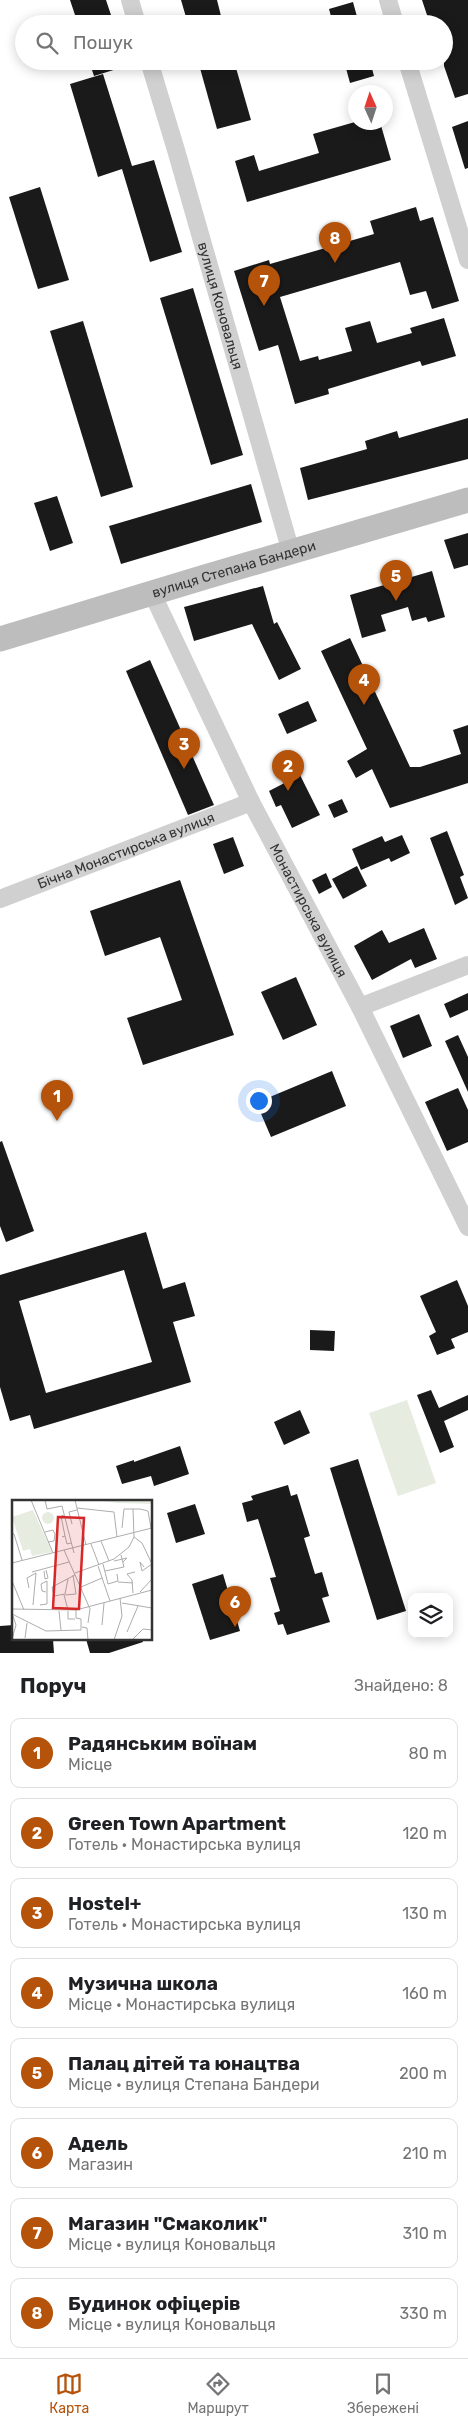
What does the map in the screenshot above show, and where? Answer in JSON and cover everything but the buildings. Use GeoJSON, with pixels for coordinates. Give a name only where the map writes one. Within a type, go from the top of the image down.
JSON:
{"type":"FeatureCollection","features":[{"type":"Feature","properties":{"kind":"street"},"geometry":{"type":"LineString","coordinates":[[130,0],[134,15]]}},
{"type":"Feature","properties":{"kind":"street"},"geometry":{"type":"LineString","coordinates":[[388,0],[393,15]]}},
{"type":"Feature","properties":{"kind":"street","name":"вулиця Коновальця"},"geometry":{"type":"LineString","coordinates":[[152,70],[291,552]]}},
{"type":"Feature","properties":{"kind":"street"},"geometry":{"type":"LineString","coordinates":[[410,70],[468,260]]}},
{"type":"Feature","properties":{"kind":"street","name":"вулиця Степана Бандери"},"geometry":{"type":"LineString","coordinates":[[0,640],[468,500]]}},
{"type":"Feature","properties":{"kind":"street","name":"Монастирська вулиця"},"geometry":{"type":"LineString","coordinates":[[152,593],[251,802],[360,1007],[468,1227]]}},
{"type":"Feature","properties":{"kind":"street","name":"Бічна Монастирська вулиця"},"geometry":{"type":"LineString","coordinates":[[0,899],[251,802]]}},
{"type":"Feature","properties":{"kind":"street"},"geometry":{"type":"LineString","coordinates":[[360,1007],[468,966]]}},
{"type":"Feature","properties":{"kind":"shaded area"},"geometry":{"type":"Polygon","coordinates":[[[407,1400],[436,1483],[398,1496],[369,1413],[407,1400]]]}},
{"type":"Feature","properties":{"kind":"place","name":"Будинок офіцерів"},"geometry":{"type":"Point","coordinates":[335,263]}},
{"type":"Feature","properties":{"kind":"place","name":"Магазин \"Смаколик\""},"geometry":{"type":"Point","coordinates":[264,306]}},
{"type":"Feature","properties":{"kind":"place","name":"Палац дітей та юнацтва"},"geometry":{"type":"Point","coordinates":[396,601]}},
{"type":"Feature","properties":{"kind":"place","name":"Музична школа"},"geometry":{"type":"Point","coordinates":[364,705]}},
{"type":"Feature","properties":{"kind":"place","name":"Hostel+"},"geometry":{"type":"Point","coordinates":[184,769]}},
{"type":"Feature","properties":{"kind":"place","name":"Green Town Apartment"},"geometry":{"type":"Point","coordinates":[288,791]}},
{"type":"Feature","properties":{"kind":"place","name":"Радянським воїнам"},"geometry":{"type":"Point","coordinates":[57,1121]}},
{"type":"Feature","properties":{"kind":"place","name":"Адель"},"geometry":{"type":"Point","coordinates":[235,1627]}}]}
